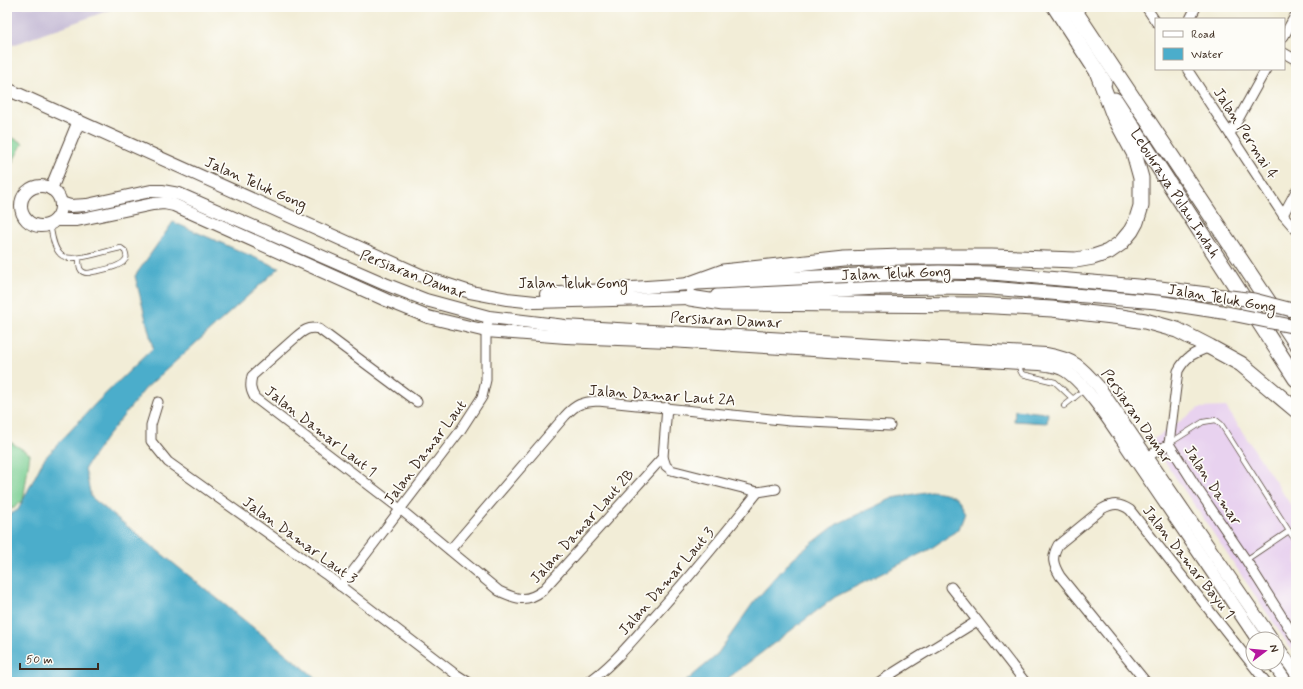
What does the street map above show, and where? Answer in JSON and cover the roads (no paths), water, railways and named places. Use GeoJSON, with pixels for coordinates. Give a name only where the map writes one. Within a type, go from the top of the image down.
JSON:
{"type":"FeatureCollection","features":[{"type":"Feature","properties":{"kind":"main road","name":"Lebuhraya Pulau Indah"},"geometry":{"type":"LineString","coordinates":[[1055,7],[1296,379]]}},
{"type":"Feature","properties":{"kind":"main road","name":"Lebuhraya Pulau Indah"},"geometry":{"type":"LineString","coordinates":[[1072,7],[1296,343]]}},
{"type":"Feature","properties":{"kind":"main road"},"geometry":{"type":"LineString","coordinates":[[690,291],[723,272],[844,259],[902,257],[991,257],[1076,260],[1093,258],[1108,252],[1121,243],[1136,222],[1141,206],[1141,178],[1134,153],[1114,116],[1098,74]]}},
{"type":"Feature","properties":{"kind":"main road","name":"Jalan Teluk Gong"},"geometry":{"type":"LineString","coordinates":[[690,291],[878,274],[939,272],[991,273],[1167,288],[1254,300],[1296,311]]}},
{"type":"Feature","properties":{"kind":"main road","name":"Jalan Teluk Gong"},"geometry":{"type":"LineString","coordinates":[[690,291],[940,287],[991,288],[1157,302],[1222,312],[1296,327]]}},
{"type":"Feature","properties":{"kind":"main road"},"geometry":{"type":"LineString","coordinates":[[690,291],[723,303],[976,305],[1052,309],[1145,321],[1177,330],[1241,364],[1296,410]]}},
{"type":"Feature","properties":{"kind":"street"},"geometry":{"type":"LineString","coordinates":[[1146,7],[1155,20]]}},
{"type":"Feature","properties":{"kind":"street"},"geometry":{"type":"LineString","coordinates":[[1190,18],[1196,7]]}},
{"type":"Feature","properties":{"kind":"street"},"geometry":{"type":"LineString","coordinates":[[1285,34],[1296,14]]}},
{"type":"Feature","properties":{"kind":"street"},"geometry":{"type":"LineString","coordinates":[[1285,54],[1296,60]]}},
{"type":"Feature","properties":{"kind":"street","name":"Jalan Permai 4"},"geometry":{"type":"LineString","coordinates":[[1188,70],[1282,215],[1296,230]]}},
{"type":"Feature","properties":{"kind":"street"},"geometry":{"type":"LineString","coordinates":[[1230,134],[1265,70]]}},
{"type":"Feature","properties":{"kind":"street","name":"Jalan Teluk Gong"},"geometry":{"type":"LineString","coordinates":[[7,88],[427,278],[470,292],[535,302],[690,291]]}},
{"type":"Feature","properties":{"kind":"street"},"geometry":{"type":"LineString","coordinates":[[51,189],[79,121]]}},
{"type":"Feature","properties":{"kind":"street"},"geometry":{"type":"LineString","coordinates":[[38,186],[51,189],[59,197],[61,203],[60,214],[53,222],[44,226],[37,226],[26,218],[22,206],[23,199],[31,189],[38,186]]}},
{"type":"Feature","properties":{"kind":"street","name":"Persiaran Damar"},"geometry":{"type":"LineString","coordinates":[[61,203],[70,206],[87,205],[151,191],[179,194],[412,295],[489,317],[565,326],[1038,354],[1062,357],[1076,363],[1100,387],[1267,631]]}},
{"type":"Feature","properties":{"kind":"street"},"geometry":{"type":"LineString","coordinates":[[1282,215],[1296,191]]}},
{"type":"Feature","properties":{"kind":"street","name":"Persiaran Damar"},"geometry":{"type":"LineString","coordinates":[[53,222],[77,220],[153,204],[164,203],[174,205],[386,300],[428,317],[486,331],[566,337],[670,341],[1020,363],[1063,369],[1085,388],[1139,464],[1252,631]]}},
{"type":"Feature","properties":{"kind":"street","name":"Jalan Damar Laut"},"geometry":{"type":"LineString","coordinates":[[340,586],[460,431],[482,397],[486,380],[486,331],[489,317]]}},
{"type":"Feature","properties":{"kind":"street","name":"Jalan Damar Laut 1"},"geometry":{"type":"LineString","coordinates":[[400,509],[255,398],[250,387],[250,382],[252,376],[296,337],[303,332],[314,328],[319,329],[417,402]]}},
{"type":"Feature","properties":{"kind":"street","name":"Jalan Damar"},"geometry":{"type":"LineString","coordinates":[[1210,347],[1195,353],[1183,362],[1178,371],[1169,444],[1246,560],[1296,639]]}},
{"type":"Feature","properties":{"kind":"street","name":"Jalan Damar Laut 2A"},"geometry":{"type":"LineString","coordinates":[[450,550],[572,408],[578,404],[598,401],[790,420],[890,426]]}},
{"type":"Feature","properties":{"kind":"street","name":"Jalan Damar Laut 3"},"geometry":{"type":"LineString","coordinates":[[158,402],[151,425],[151,441],[168,462],[340,586],[468,682]]}},
{"type":"Feature","properties":{"kind":"street"},"geometry":{"type":"LineString","coordinates":[[667,407],[663,457],[666,466],[671,470],[758,492],[776,489]]}},
{"type":"Feature","properties":{"kind":"street"},"geometry":{"type":"LineString","coordinates":[[1147,457],[1169,444]]}},
{"type":"Feature","properties":{"kind":"street","name":"Jalan Damar Laut 2B"},"geometry":{"type":"LineString","coordinates":[[400,509],[499,591],[513,598],[524,599],[535,597],[553,580],[663,457]]}},
{"type":"Feature","properties":{"kind":"street","name":"Jalan Damar Laut 3"},"geometry":{"type":"LineString","coordinates":[[588,682],[628,645],[729,528],[758,492]]}},
{"type":"Feature","properties":{"kind":"street","name":"Jalan Damar Bayu 1"},"geometry":{"type":"LineString","coordinates":[[1146,682],[1060,576],[1055,567],[1054,553],[1058,545],[1108,505],[1116,504],[1124,506],[1130,510],[1266,682]]}},
{"type":"Feature","properties":{"kind":"street"},"geometry":{"type":"LineString","coordinates":[[951,587],[1024,682]]}},
{"type":"Feature","properties":{"kind":"street"},"geometry":{"type":"LineString","coordinates":[[879,682],[977,621]]}},
{"type":"Feature","properties":{"kind":"street"},"geometry":{"type":"LineString","coordinates":[[1285,657],[1296,673]]}},
{"type":"Feature","properties":{"kind":"street"},"geometry":{"type":"LineString","coordinates":[[1279,671],[1286,682]]}},
{"type":"Feature","properties":{"kind":"lane"},"geometry":{"type":"LineString","coordinates":[[53,222],[55,244],[60,254],[64,258],[79,258],[121,248],[125,251],[126,258],[120,264],[88,273],[81,271],[79,258]]}},
{"type":"Feature","properties":{"kind":"lane"},"geometry":{"type":"LineString","coordinates":[[1020,363],[1020,370],[1022,374],[1054,382],[1073,399]]}},
{"type":"Feature","properties":{"kind":"lane"},"geometry":{"type":"LineString","coordinates":[[1064,406],[1085,388]]}},
{"type":"Feature","properties":{"kind":"lane"},"geometry":{"type":"LineString","coordinates":[[1169,444],[1203,422],[1216,420],[1221,424],[1296,542]]}},
{"type":"Feature","properties":{"kind":"lane"},"geometry":{"type":"LineString","coordinates":[[1246,560],[1289,530]]}},
{"type":"Feature","properties":{"kind":"water"},"geometry":{"type":"Polygon","coordinates":[[[173,222],[279,268],[145,389],[105,439],[85,468],[91,497],[321,682],[7,682],[7,516],[18,510],[44,459],[96,403],[153,348],[135,276],[173,222]]]}},
{"type":"Feature","properties":{"kind":"water"},"geometry":{"type":"Polygon","coordinates":[[[1015,410],[1048,413],[1047,423],[1014,421],[1015,410]]]}},
{"type":"Feature","properties":{"kind":"water"},"geometry":{"type":"Polygon","coordinates":[[[930,491],[948,494],[955,498],[965,513],[959,529],[930,549],[835,597],[723,682],[685,682],[716,656],[753,603],[793,558],[837,524],[893,498],[930,491]]]}}]}
